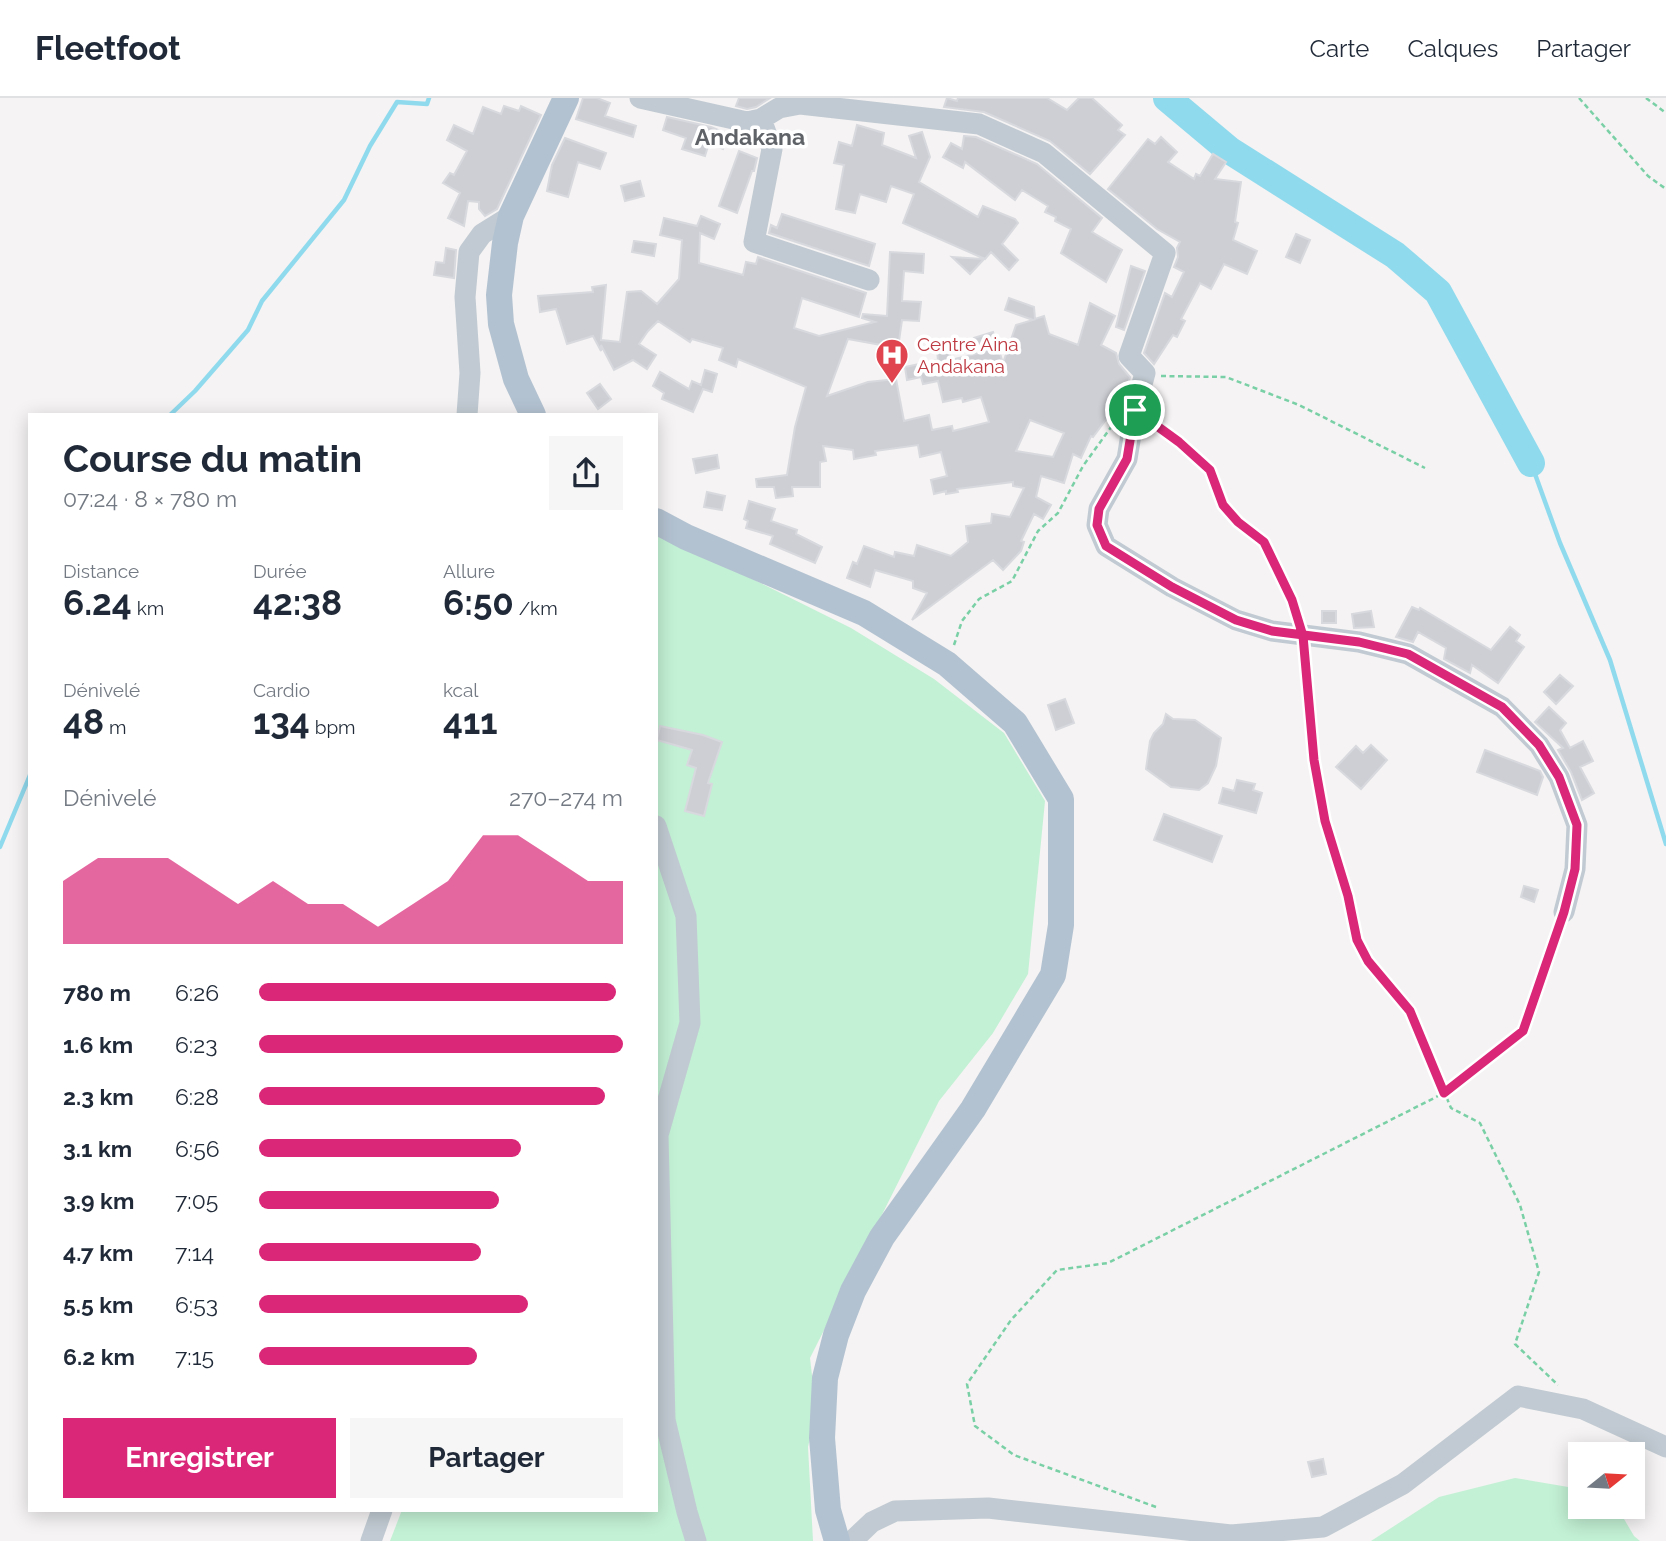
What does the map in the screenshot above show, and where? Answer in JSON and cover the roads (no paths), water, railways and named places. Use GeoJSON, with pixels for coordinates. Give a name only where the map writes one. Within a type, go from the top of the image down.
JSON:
{"type":"FeatureCollection","features":[{"type":"Feature","properties":{"kind":"main road"},"geometry":{"type":"LineString","coordinates":[[532,413],[516,379],[500,324],[499,295],[511,216],[566,98]]}},
{"type":"Feature","properties":{"kind":"main road"},"geometry":{"type":"LineString","coordinates":[[658,522],[686,537],[864,613],[947,664],[1014,723],[1061,799],[1060,925],[1053,975],[973,1109],[882,1237],[853,1291],[836,1335],[825,1378],[821,1438],[828,1510],[838,1541]]}},
{"type":"Feature","properties":{"kind":"street"},"geometry":{"type":"LineString","coordinates":[[639,98],[747,122],[761,119],[779,108],[800,104],[979,124],[1044,153],[1164,253],[1129,356],[1145,373],[1135,410],[1127,459],[1099,509],[1097,525],[1106,546],[1172,587],[1236,620],[1272,631],[1359,642],[1408,654],[1502,707],[1539,745],[1559,777],[1577,825],[1575,869],[1564,912]]}},
{"type":"Feature","properties":{"kind":"street"},"geometry":{"type":"LineString","coordinates":[[761,119],[772,149],[754,242],[869,280]]}},
{"type":"Feature","properties":{"kind":"street"},"geometry":{"type":"LineString","coordinates":[[467,413],[470,373],[465,297],[470,251],[482,234],[511,216]]}},
{"type":"Feature","properties":{"kind":"street"},"geometry":{"type":"LineString","coordinates":[[658,832],[686,916],[690,1023],[658,1135],[665,1420],[696,1541]]}},
{"type":"Feature","properties":{"kind":"street"},"geometry":{"type":"LineString","coordinates":[[852,1541],[872,1522],[895,1511],[988,1508],[1231,1535],[1323,1527],[1403,1484],[1518,1396],[1583,1409],[1666,1447]]}},
{"type":"Feature","properties":{"kind":"street"},"geometry":{"type":"LineString","coordinates":[[371,1541],[382,1512]]}},
{"type":"Feature","properties":{"kind":"waterway"},"geometry":{"type":"LineString","coordinates":[[172,413],[248,330],[262,301],[344,200],[370,146],[397,102],[427,104],[429,98]]}},
{"type":"Feature","properties":{"kind":"waterway"},"geometry":{"type":"LineString","coordinates":[[1167,98],[1229,150],[1395,255],[1438,292],[1531,463]]}},
{"type":"Feature","properties":{"kind":"waterway"},"geometry":{"type":"LineString","coordinates":[[1531,463],[1560,543],[1610,660],[1666,844]]}},
{"type":"Feature","properties":{"kind":"waterway"},"geometry":{"type":"LineString","coordinates":[[0,847],[28,780]]}},
{"type":"Feature","properties":{"kind":"place","name":"Centre Aina Andakana"},"geometry":{"type":"Point","coordinates":[892,385]}},
{"type":"Feature","properties":{"kind":"district","name":"Andakana"},"geometry":{"type":"Point","coordinates":[750,137]}}]}
